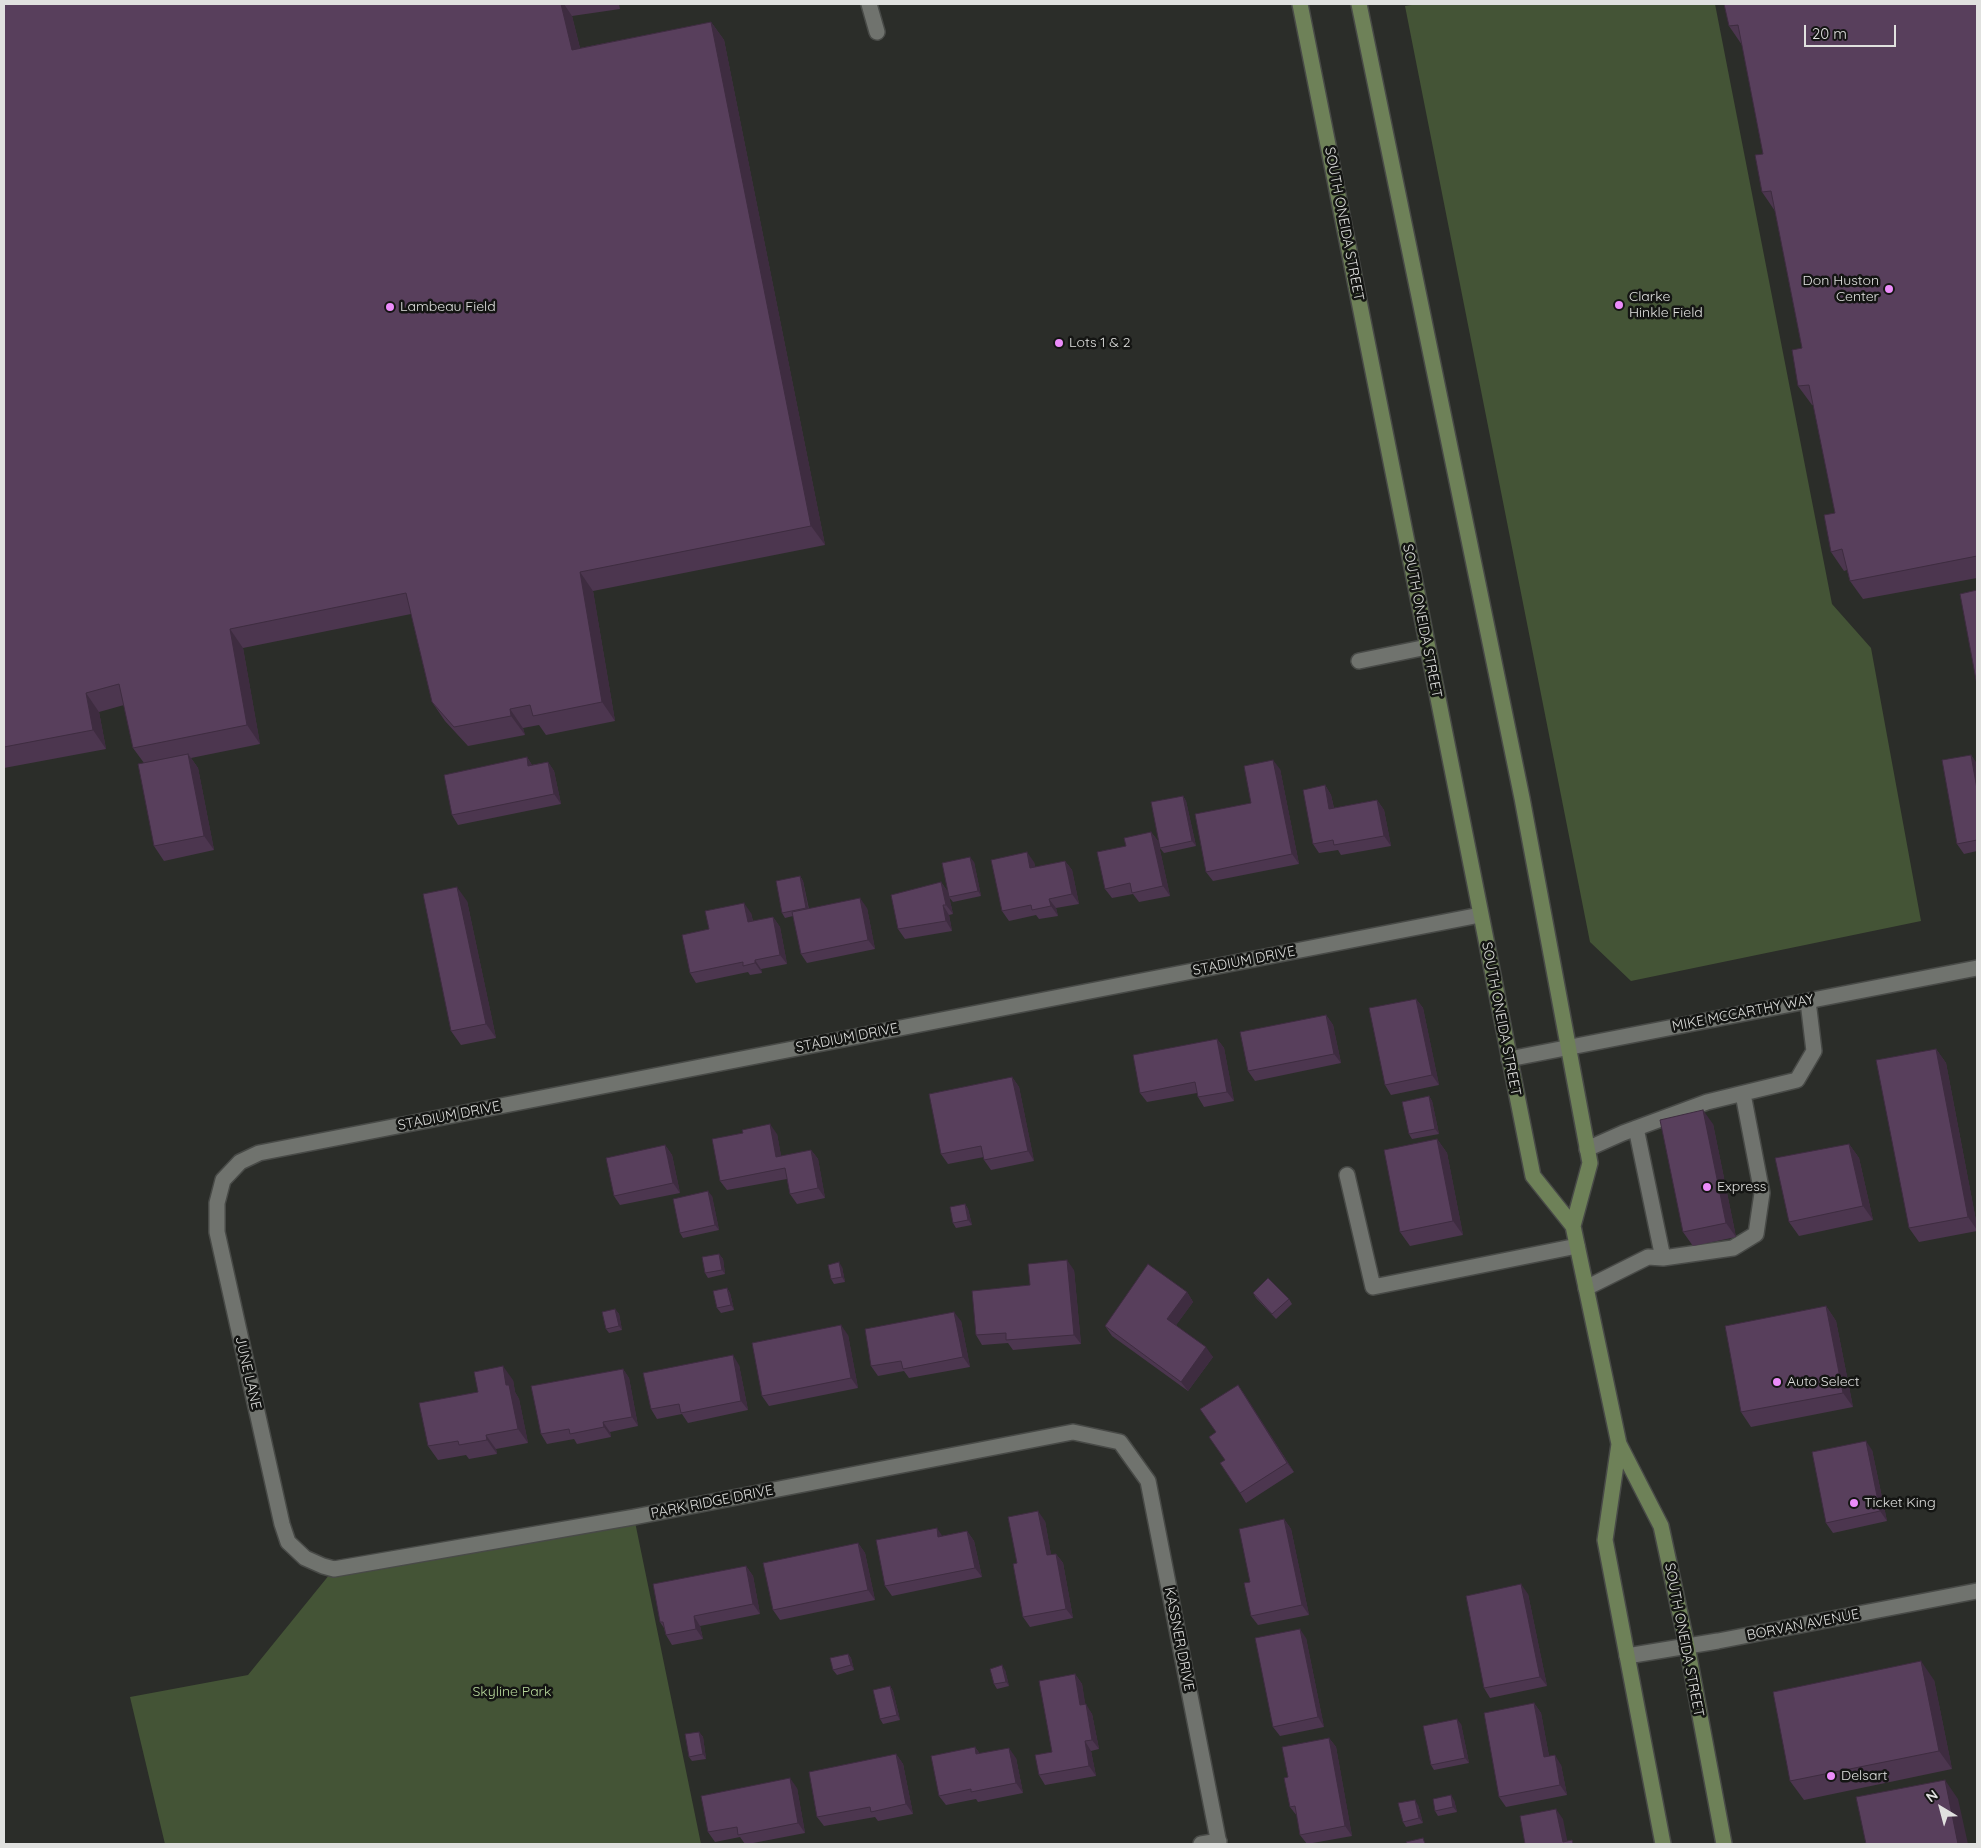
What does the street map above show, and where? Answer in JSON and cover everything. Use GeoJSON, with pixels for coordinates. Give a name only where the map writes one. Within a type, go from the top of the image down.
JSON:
{"type":"FeatureCollection","features":[{"type":"Feature","properties":{"kind":"street"},"geometry":{"type":"LineString","coordinates":[[869,4],[877,32]]}},
{"type":"Feature","properties":{"kind":"street","name":"SOUTH ONEIDA STREET"},"geometry":{"type":"LineString","coordinates":[[1300,4],[1533,1176],[1572,1226],[1619,1444],[1661,1526],[1687,1646],[1724,1844]]}},
{"type":"Feature","properties":{"kind":"street","name":"SOUTH ONEIDA STREET"},"geometry":{"type":"LineString","coordinates":[[1359,4],[1522,798],[1567,1048],[1590,1163],[1572,1226]]}},
{"type":"Feature","properties":{"kind":"street"},"geometry":{"type":"LineString","coordinates":[[1359,661],[1427,647]]}},
{"type":"Feature","properties":{"kind":"street","name":"STADIUM DRIVE"},"geometry":{"type":"LineString","coordinates":[[222,1180],[240,1162],[259,1153],[1480,915]]}},
{"type":"Feature","properties":{"kind":"street","name":"MIKE MCCARTHY WAY"},"geometry":{"type":"LineString","coordinates":[[1509,1059],[1977,968]]}},
{"type":"Feature","properties":{"kind":"street"},"geometry":{"type":"LineString","coordinates":[[1587,1149],[1636,1128],[1707,1102],[1797,1080],[1814,1051],[1808,1001]]}},
{"type":"Feature","properties":{"kind":"street"},"geometry":{"type":"LineString","coordinates":[[1586,1288],[1648,1257],[1663,1258],[1734,1248],[1756,1234],[1762,1193],[1743,1094]]}},
{"type":"Feature","properties":{"kind":"street"},"geometry":{"type":"LineString","coordinates":[[1636,1128],[1663,1258]]}},
{"type":"Feature","properties":{"kind":"street"},"geometry":{"type":"LineString","coordinates":[[1347,1175],[1373,1287],[1577,1246]]}},
{"type":"Feature","properties":{"kind":"street","name":"JUNE LANE"},"geometry":{"type":"LineString","coordinates":[[222,1180],[217,1203],[217,1232],[282,1524],[288,1542],[305,1558]]}},
{"type":"Feature","properties":{"kind":"street","name":"PARK RIDGE DRIVE"},"geometry":{"type":"LineString","coordinates":[[305,1558],[334,1569],[634,1517],[1073,1432],[1120,1442]]}},
{"type":"Feature","properties":{"kind":"street","name":"KASSNER DRIVE"},"geometry":{"type":"LineString","coordinates":[[1120,1442],[1148,1481],[1219,1842]]}},
{"type":"Feature","properties":{"kind":"street","name":"SOUTH ONEIDA STREET"},"geometry":{"type":"LineString","coordinates":[[1619,1444],[1605,1540],[1663,1844]]}},
{"type":"Feature","properties":{"kind":"street","name":"BORVAN AVENUE"},"geometry":{"type":"LineString","coordinates":[[1627,1656],[1977,1591]]}},
{"type":"Feature","properties":{"kind":"street"},"geometry":{"type":"LineString","coordinates":[[1200,1844],[1219,1842]]}},
{"type":"Feature","properties":{"kind":"green space","name":"Clarke Hinkle Field"},"geometry":{"type":"Polygon","coordinates":[[[1418,4],[1715,4],[1832,604],[1871,648],[1921,921],[1631,981],[1590,942],[1405,6],[1418,4]]]}},
{"type":"Feature","properties":{"kind":"green space","name":"Skyline Park"},"geometry":{"type":"Polygon","coordinates":[[[634,1517],[701,1844],[165,1844],[130,1697],[248,1675],[334,1569],[634,1517]]]}},
{"type":"Feature","properties":{"kind":"building","name":"Lambeau Field"},"geometry":{"type":"Polygon","coordinates":[[[4,4],[561,4],[572,50],[711,22],[811,526],[580,572],[602,702],[533,716],[530,705],[510,709],[511,716],[454,727],[432,702],[406,593],[230,629],[247,725],[133,748],[119,684],[86,693],[93,730],[4,747],[4,4]]]}},
{"type":"Feature","properties":{"kind":"building","name":"Don Huston Center"},"geometry":{"type":"Polygon","coordinates":[[[1724,4],[1977,4],[1977,556],[1850,581],[1842,549],[1831,552],[1824,515],[1835,513],[1809,385],[1798,386],[1792,350],[1802,348],[1771,191],[1762,192],[1755,155],[1763,154],[1738,25],[1729,26],[1724,4]]]}},
{"type":"Feature","properties":{"kind":"building"},"geometry":{"type":"Polygon","coordinates":[[[1977,590],[1977,685],[1960,594],[1977,590]]]}},
{"type":"Feature","properties":{"kind":"building"},"geometry":{"type":"Polygon","coordinates":[[[188,754],[204,836],[154,846],[138,764],[188,754]]]}},
{"type":"Feature","properties":{"kind":"building"},"geometry":{"type":"Polygon","coordinates":[[[1971,755],[1977,789],[1977,840],[1957,844],[1942,760],[1971,755]]]}},
{"type":"Feature","properties":{"kind":"building"},"geometry":{"type":"Polygon","coordinates":[[[527,757],[528,766],[548,762],[554,794],[452,815],[444,775],[527,757]]]}},
{"type":"Feature","properties":{"kind":"building"},"geometry":{"type":"Polygon","coordinates":[[[1273,760],[1292,854],[1206,872],[1195,814],[1251,803],[1244,766],[1273,760]]]}},
{"type":"Feature","properties":{"kind":"building"},"geometry":{"type":"Polygon","coordinates":[[[1325,785],[1329,809],[1377,800],[1384,836],[1334,845],[1333,840],[1313,844],[1303,790],[1325,785]]]}},
{"type":"Feature","properties":{"kind":"building"},"geometry":{"type":"Polygon","coordinates":[[[1183,796],[1192,841],[1160,848],[1151,802],[1183,796]]]}},
{"type":"Feature","properties":{"kind":"building"},"geometry":{"type":"Polygon","coordinates":[[[1151,832],[1163,886],[1132,893],[1130,883],[1105,889],[1097,852],[1126,846],[1124,838],[1151,832]]]}},
{"type":"Feature","properties":{"kind":"building"},"geometry":{"type":"Polygon","coordinates":[[[1027,852],[1030,868],[1065,861],[1072,894],[1049,899],[1051,906],[1032,910],[1031,905],[1002,911],[991,860],[1027,852]]]}},
{"type":"Feature","properties":{"kind":"building"},"geometry":{"type":"Polygon","coordinates":[[[970,857],[978,891],[949,897],[942,863],[970,857]]]}},
{"type":"Feature","properties":{"kind":"building"},"geometry":{"type":"Polygon","coordinates":[[[800,876],[806,908],[782,913],[776,881],[800,876]]]}},
{"type":"Feature","properties":{"kind":"building"},"geometry":{"type":"Polygon","coordinates":[[[941,882],[946,905],[943,905],[946,921],[898,929],[891,895],[941,882]]]}},
{"type":"Feature","properties":{"kind":"building"},"geometry":{"type":"Polygon","coordinates":[[[457,887],[486,1024],[451,1031],[423,894],[457,887]]]}},
{"type":"Feature","properties":{"kind":"building"},"geometry":{"type":"Polygon","coordinates":[[[860,898],[868,940],[801,954],[792,912],[860,898]]]}},
{"type":"Feature","properties":{"kind":"building"},"geometry":{"type":"Polygon","coordinates":[[[744,903],[748,922],[773,917],[780,955],[755,960],[755,963],[743,966],[743,962],[690,973],[682,935],[709,929],[705,911],[744,903]]]}},
{"type":"Feature","properties":{"kind":"building"},"geometry":{"type":"Polygon","coordinates":[[[1416,999],[1432,1075],[1385,1085],[1369,1008],[1416,999]]]}},
{"type":"Feature","properties":{"kind":"building"},"geometry":{"type":"Polygon","coordinates":[[[1326,1015],[1334,1054],[1248,1071],[1240,1032],[1326,1015]]]}},
{"type":"Feature","properties":{"kind":"building"},"geometry":{"type":"Polygon","coordinates":[[[1217,1039],[1227,1092],[1198,1097],[1195,1082],[1140,1093],[1133,1055],[1217,1039]]]}},
{"type":"Feature","properties":{"kind":"building"},"geometry":{"type":"Polygon","coordinates":[[[1936,1049],[1968,1217],[1909,1228],[1876,1060],[1936,1049]]]}},
{"type":"Feature","properties":{"kind":"building"},"geometry":{"type":"Polygon","coordinates":[[[1012,1077],[1028,1151],[984,1160],[981,1146],[941,1154],[929,1094],[1012,1077]]]}},
{"type":"Feature","properties":{"kind":"building"},"geometry":{"type":"Polygon","coordinates":[[[1429,1096],[1435,1129],[1409,1134],[1402,1102],[1429,1096]]]}},
{"type":"Feature","properties":{"kind":"building"},"geometry":{"type":"Polygon","coordinates":[[[1703,1110],[1726,1223],[1683,1232],[1660,1120],[1703,1110]]]}},
{"type":"Feature","properties":{"kind":"building"},"geometry":{"type":"Polygon","coordinates":[[[770,1124],[776,1157],[811,1150],[818,1188],[790,1194],[785,1168],[720,1181],[712,1139],[743,1133],[742,1130],[770,1124]]]}},
{"type":"Feature","properties":{"kind":"building"},"geometry":{"type":"Polygon","coordinates":[[[1437,1139],[1453,1221],[1400,1232],[1384,1150],[1437,1139]]]}},
{"type":"Feature","properties":{"kind":"building"},"geometry":{"type":"Polygon","coordinates":[[[1849,1144],[1863,1206],[1789,1222],[1775,1158],[1849,1144]]]}},
{"type":"Feature","properties":{"kind":"building"},"geometry":{"type":"Polygon","coordinates":[[[665,1145],[673,1183],[614,1196],[606,1158],[665,1145]]]}},
{"type":"Feature","properties":{"kind":"building"},"geometry":{"type":"Polygon","coordinates":[[[708,1191],[715,1225],[680,1233],[673,1199],[708,1191]]]}},
{"type":"Feature","properties":{"kind":"building"},"geometry":{"type":"Polygon","coordinates":[[[965,1204],[968,1220],[953,1223],[950,1207],[965,1204]]]}},
{"type":"Feature","properties":{"kind":"building"},"geometry":{"type":"Polygon","coordinates":[[[719,1254],[722,1270],[705,1273],[702,1257],[719,1254]]]}},
{"type":"Feature","properties":{"kind":"building"},"geometry":{"type":"Polygon","coordinates":[[[1067,1260],[1074,1335],[1006,1340],[1006,1333],[976,1335],[972,1291],[1030,1285],[1028,1264],[1067,1260]]]}},
{"type":"Feature","properties":{"kind":"building"},"geometry":{"type":"Polygon","coordinates":[[[839,1262],[842,1277],[831,1279],[828,1265],[839,1262]]]}},
{"type":"Feature","properties":{"kind":"building"},"geometry":{"type":"Polygon","coordinates":[[[1148,1264],[1187,1292],[1167,1319],[1206,1347],[1181,1382],[1105,1326],[1148,1264]]]}},
{"type":"Feature","properties":{"kind":"building"},"geometry":{"type":"Polygon","coordinates":[[[1268,1278],[1289,1299],[1272,1314],[1253,1293],[1268,1278]]]}},
{"type":"Feature","properties":{"kind":"building"},"geometry":{"type":"Polygon","coordinates":[[[727,1288],[731,1305],[717,1308],[713,1291],[727,1288]]]}},
{"type":"Feature","properties":{"kind":"building"},"geometry":{"type":"Polygon","coordinates":[[[1826,1306],[1843,1393],[1741,1412],[1725,1326],[1826,1306]]]}},
{"type":"Feature","properties":{"kind":"building"},"geometry":{"type":"Polygon","coordinates":[[[615,1309],[619,1326],[606,1329],[602,1312],[615,1309]]]}},
{"type":"Feature","properties":{"kind":"building"},"geometry":{"type":"Polygon","coordinates":[[[954,1312],[963,1357],[903,1369],[901,1361],[871,1366],[865,1329],[954,1312]]]}},
{"type":"Feature","properties":{"kind":"building"},"geometry":{"type":"Polygon","coordinates":[[[841,1325],[851,1378],[762,1396],[752,1343],[841,1325]]]}},
{"type":"Feature","properties":{"kind":"building"},"geometry":{"type":"Polygon","coordinates":[[[733,1355],[741,1401],[681,1413],[679,1404],[651,1409],[643,1373],[733,1355]]]}},
{"type":"Feature","properties":{"kind":"building"},"geometry":{"type":"Polygon","coordinates":[[[503,1366],[518,1429],[486,1435],[487,1440],[459,1445],[458,1441],[428,1446],[419,1403],[478,1392],[474,1372],[503,1366]]]}},
{"type":"Feature","properties":{"kind":"building"},"geometry":{"type":"Polygon","coordinates":[[[623,1369],[632,1417],[603,1422],[604,1427],[570,1434],[569,1429],[541,1434],[531,1386],[623,1369]]]}},
{"type":"Feature","properties":{"kind":"building"},"geometry":{"type":"Polygon","coordinates":[[[1238,1385],[1287,1463],[1240,1493],[1220,1463],[1225,1460],[1209,1437],[1216,1432],[1200,1409],[1238,1385]]]}},
{"type":"Feature","properties":{"kind":"building"},"geometry":{"type":"Polygon","coordinates":[[[1866,1441],[1880,1511],[1826,1523],[1812,1452],[1866,1441]]]}},
{"type":"Feature","properties":{"kind":"building"},"geometry":{"type":"Polygon","coordinates":[[[1038,1511],[1047,1555],[1056,1554],[1066,1609],[1023,1617],[1013,1564],[1017,1563],[1008,1517],[1038,1511]]]}},
{"type":"Feature","properties":{"kind":"building"},"geometry":{"type":"Polygon","coordinates":[[[1284,1519],[1302,1605],[1251,1616],[1244,1583],[1250,1582],[1239,1529],[1284,1519]]]}},
{"type":"Feature","properties":{"kind":"building"},"geometry":{"type":"Polygon","coordinates":[[[937,1528],[938,1537],[967,1531],[975,1568],[885,1586],[876,1540],[937,1528]]]}},
{"type":"Feature","properties":{"kind":"building"},"geometry":{"type":"Polygon","coordinates":[[[858,1543],[868,1590],[773,1610],[763,1563],[858,1543]]]}},
{"type":"Feature","properties":{"kind":"building"},"geometry":{"type":"Polygon","coordinates":[[[746,1566],[753,1604],[694,1616],[696,1629],[666,1635],[663,1622],[660,1622],[653,1584],[746,1566]]]}},
{"type":"Feature","properties":{"kind":"building"},"geometry":{"type":"Polygon","coordinates":[[[1521,1584],[1540,1677],[1484,1688],[1466,1596],[1521,1584]]]}},
{"type":"Feature","properties":{"kind":"building"},"geometry":{"type":"Polygon","coordinates":[[[1300,1629],[1318,1717],[1273,1727],[1255,1638],[1300,1629]]]}},
{"type":"Feature","properties":{"kind":"building"},"geometry":{"type":"Polygon","coordinates":[[[848,1654],[851,1665],[833,1670],[830,1658],[848,1654]]]}},
{"type":"Feature","properties":{"kind":"building"},"geometry":{"type":"Polygon","coordinates":[[[1921,1661],[1939,1751],[1790,1781],[1773,1692],[1921,1661]]]}},
{"type":"Feature","properties":{"kind":"building"},"geometry":{"type":"Polygon","coordinates":[[[1002,1665],[1006,1682],[994,1684],[990,1669],[1002,1665]]]}},
{"type":"Feature","properties":{"kind":"building"},"geometry":{"type":"Polygon","coordinates":[[[1075,1674],[1080,1705],[1086,1704],[1092,1740],[1085,1741],[1089,1766],[1039,1775],[1035,1755],[1052,1752],[1039,1681],[1075,1674]]]}},
{"type":"Feature","properties":{"kind":"building"},"geometry":{"type":"Polygon","coordinates":[[[890,1686],[897,1715],[880,1719],[873,1690],[890,1686]]]}},
{"type":"Feature","properties":{"kind":"building"},"geometry":{"type":"Polygon","coordinates":[[[1534,1703],[1544,1757],[1555,1755],[1560,1785],[1499,1797],[1484,1713],[1534,1703]]]}},
{"type":"Feature","properties":{"kind":"building"},"geometry":{"type":"Polygon","coordinates":[[[1457,1719],[1465,1758],[1431,1765],[1423,1726],[1457,1719]]]}},
{"type":"Feature","properties":{"kind":"building"},"geometry":{"type":"Polygon","coordinates":[[[699,1732],[703,1754],[689,1757],[685,1734],[699,1732]]]}},
{"type":"Feature","properties":{"kind":"building"},"geometry":{"type":"Polygon","coordinates":[[[1329,1738],[1345,1826],[1300,1835],[1295,1806],[1290,1807],[1284,1778],[1288,1777],[1282,1747],[1329,1738]]]}},
{"type":"Feature","properties":{"kind":"building"},"geometry":{"type":"Polygon","coordinates":[[[975,1747],[976,1754],[1009,1748],[1016,1783],[971,1792],[971,1789],[939,1796],[931,1756],[975,1747]]]}},
{"type":"Feature","properties":{"kind":"building"},"geometry":{"type":"Polygon","coordinates":[[[896,1754],[906,1804],[871,1812],[870,1807],[817,1817],[809,1772],[896,1754]]]}},
{"type":"Feature","properties":{"kind":"building"},"geometry":{"type":"Polygon","coordinates":[[[790,1778],[798,1823],[738,1835],[737,1827],[708,1832],[701,1796],[790,1778]]]}},
{"type":"Feature","properties":{"kind":"building"},"geometry":{"type":"Polygon","coordinates":[[[1945,1780],[1958,1844],[1866,1844],[1856,1797],[1945,1780]]]}},
{"type":"Feature","properties":{"kind":"building"},"geometry":{"type":"Polygon","coordinates":[[[1451,1795],[1453,1807],[1435,1811],[1433,1799],[1451,1795]]]}},
{"type":"Feature","properties":{"kind":"building"},"geometry":{"type":"Polygon","coordinates":[[[1415,1800],[1419,1818],[1403,1822],[1398,1803],[1415,1800]]]}},
{"type":"Feature","properties":{"kind":"building"},"geometry":{"type":"Polygon","coordinates":[[[1556,1809],[1563,1842],[1572,1840],[1573,1844],[1525,1844],[1520,1816],[1556,1809]]]}},
{"type":"Feature","properties":{"kind":"building"},"geometry":{"type":"Polygon","coordinates":[[[1423,1838],[1425,1844],[1407,1844],[1406,1842],[1423,1838]]]}},
{"type":"Feature","properties":{"kind":"place","name":"Don Huston Center"},"geometry":{"type":"Point","coordinates":[1889,289]}},
{"type":"Feature","properties":{"kind":"place","name":"Clarke Hinkle Field"},"geometry":{"type":"Point","coordinates":[1619,305]}},
{"type":"Feature","properties":{"kind":"place","name":"Lambeau Field"},"geometry":{"type":"Point","coordinates":[390,307]}},
{"type":"Feature","properties":{"kind":"place","name":"Lots 1 & 2"},"geometry":{"type":"Point","coordinates":[1059,343]}},
{"type":"Feature","properties":{"kind":"place","name":"Express"},"geometry":{"type":"Point","coordinates":[1707,1187]}},
{"type":"Feature","properties":{"kind":"place","name":"Auto Select"},"geometry":{"type":"Point","coordinates":[1777,1382]}},
{"type":"Feature","properties":{"kind":"place","name":"Ticket King"},"geometry":{"type":"Point","coordinates":[1854,1503]}},
{"type":"Feature","properties":{"kind":"place","name":"Delsart"},"geometry":{"type":"Point","coordinates":[1831,1776]}}]}
